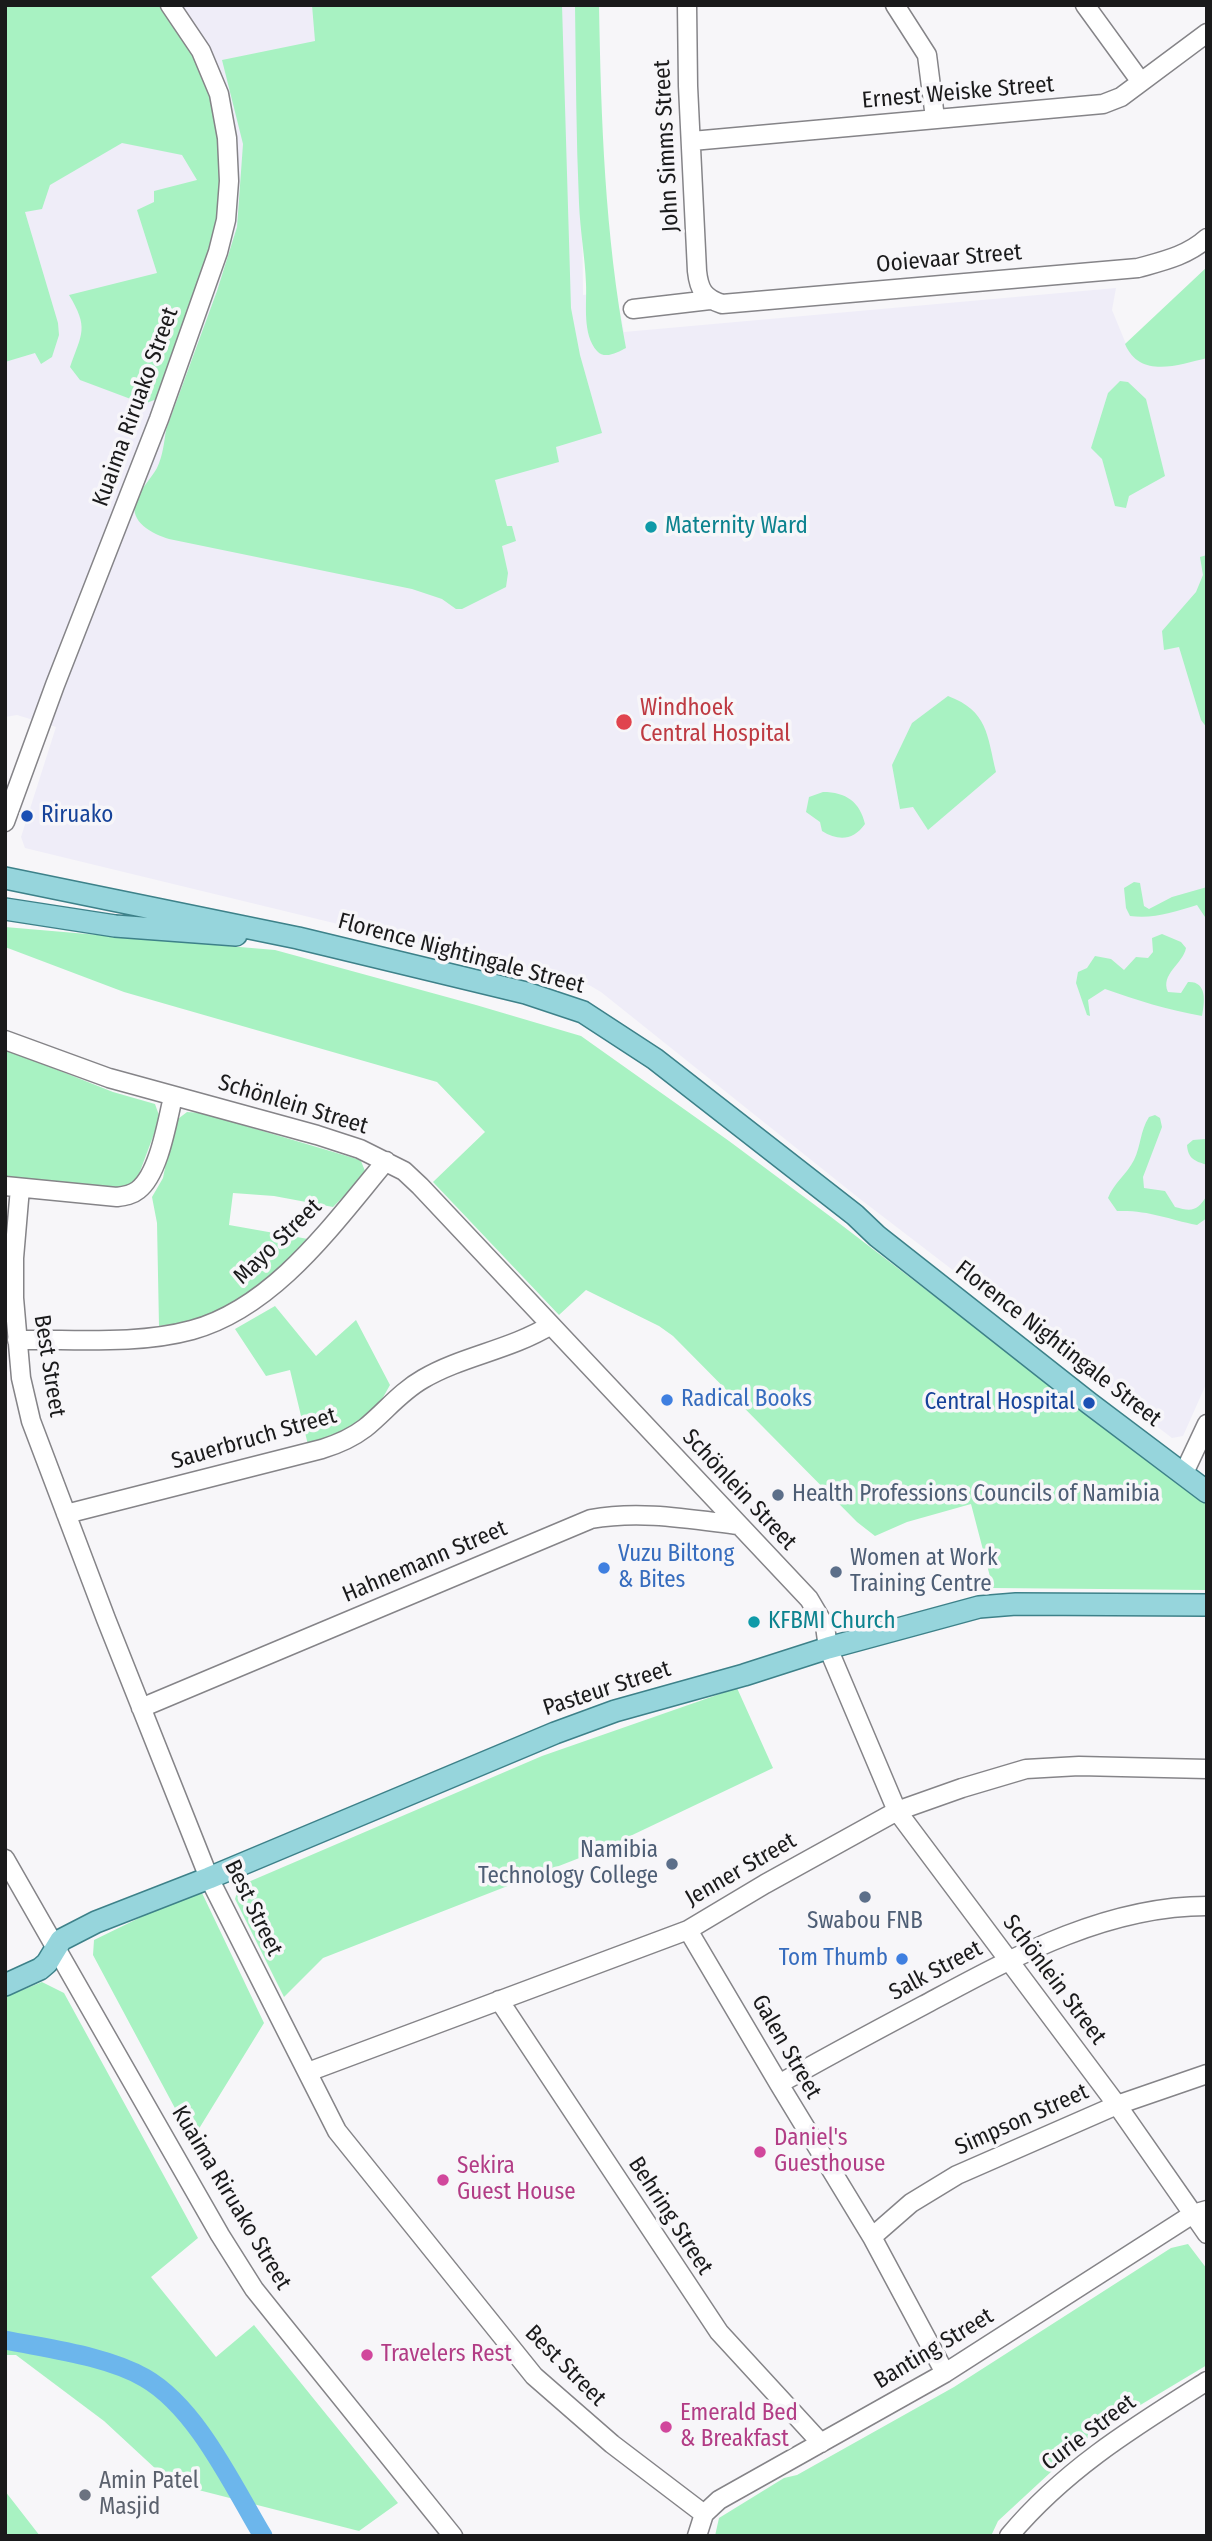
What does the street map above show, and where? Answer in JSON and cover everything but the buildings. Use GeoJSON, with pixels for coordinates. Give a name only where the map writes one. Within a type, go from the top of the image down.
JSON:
{"type":"FeatureCollection","features":[{"type":"Feature","properties":{"kind":"main road","name":"Florence Nightingale Street"},"geometry":{"type":"LineString","coordinates":[[5,878],[298,938],[526,993],[583,1012],[655,1059],[855,1215],[877,1237]]}},
{"type":"Feature","properties":{"kind":"main road","name":"Florence Nightingale Street"},"geometry":{"type":"LineString","coordinates":[[5,909],[115,926],[287,941],[525,999],[595,1028],[622,1045],[850,1220],[877,1237],[1207,1492]]}},
{"type":"Feature","properties":{"kind":"main road","name":"Pasteur Street"},"geometry":{"type":"LineString","coordinates":[[5,1984],[40,1969],[47,1963],[61,1940],[96,1922],[209,1878],[588,1720],[828,1648],[995,1605],[1207,1605]]}},
{"type":"Feature","properties":{"kind":"street","name":"Kuaima Riruako Street"},"geometry":{"type":"LineString","coordinates":[[5,822],[55,685],[159,419],[218,252],[226,220],[229,181],[227,138],[219,94],[201,51],[170,5]]}},
{"type":"Feature","properties":{"kind":"street","name":"John Simms Street"},"geometry":{"type":"LineString","coordinates":[[687,5],[688,86],[699,284],[702,294],[710,300]]}},
{"type":"Feature","properties":{"kind":"street"},"geometry":{"type":"LineString","coordinates":[[895,5],[927,55],[935,118]]}},
{"type":"Feature","properties":{"kind":"street"},"geometry":{"type":"LineString","coordinates":[[1085,5],[1141,82]]}},
{"type":"Feature","properties":{"kind":"street","name":"Ernest Weiske Street"},"geometry":{"type":"LineString","coordinates":[[692,141],[935,118],[1091,107],[1113,101],[1207,33]]}},
{"type":"Feature","properties":{"kind":"street","name":"Ooievaar Street"},"geometry":{"type":"LineString","coordinates":[[633,309],[710,300],[722,304],[1138,268],[1172,259],[1197,247],[1207,238]]}},
{"type":"Feature","properties":{"kind":"street","name":"Schönlein Street"},"geometry":{"type":"LineString","coordinates":[[5,1040],[98,1074],[173,1097],[317,1135],[386,1161],[404,1171],[420,1186],[809,1599],[825,1626],[828,1648],[897,1811],[1200,2212],[1207,2234]]}},
{"type":"Feature","properties":{"kind":"street"},"geometry":{"type":"LineString","coordinates":[[13,1187],[117,1197],[131,1195],[141,1189],[150,1175],[173,1097]]}},
{"type":"Feature","properties":{"kind":"street","name":"Mayo Street"},"geometry":{"type":"LineString","coordinates":[[17,1340],[161,1335],[190,1331],[230,1315],[270,1289],[329,1229],[386,1161]]}},
{"type":"Feature","properties":{"kind":"street","name":"Best Street"},"geometry":{"type":"LineString","coordinates":[[13,1187],[17,1340],[21,1378],[31,1422],[209,1878],[337,2131],[534,2376],[602,2436],[704,2515]]}},
{"type":"Feature","properties":{"kind":"street","name":"Sauerbruch Street"},"geometry":{"type":"LineString","coordinates":[[66,1514],[344,1442],[366,1428],[407,1389],[425,1377],[516,1344],[551,1325]]}},
{"type":"Feature","properties":{"kind":"street"},"geometry":{"type":"LineString","coordinates":[[1184,1475],[1207,1424]]}},
{"type":"Feature","properties":{"kind":"street","name":"Hahnemann Street"},"geometry":{"type":"LineString","coordinates":[[141,1708],[591,1520],[642,1515],[738,1525]]}},
{"type":"Feature","properties":{"kind":"street","name":"Jenner Street"},"geometry":{"type":"LineString","coordinates":[[309,2072],[688,1930],[897,1811],[962,1788],[1026,1769],[1079,1766],[1207,1769]]}},
{"type":"Feature","properties":{"kind":"street","name":"Kuaima Riruako Street"},"geometry":{"type":"LineString","coordinates":[[5,1859],[220,2235],[254,2289],[453,2536]]}},
{"type":"Feature","properties":{"kind":"street","name":"Salk Street"},"geometry":{"type":"LineString","coordinates":[[779,2084],[1008,1960],[1096,1924],[1148,1910],[1207,1906]]}},
{"type":"Feature","properties":{"kind":"street","name":"Galen Street"},"geometry":{"type":"LineString","coordinates":[[688,1930],[872,2237],[944,2373]]}},
{"type":"Feature","properties":{"kind":"street","name":"Behring Street"},"geometry":{"type":"LineString","coordinates":[[499,2000],[719,2332],[821,2443]]}},
{"type":"Feature","properties":{"kind":"street","name":"Simpson Street"},"geometry":{"type":"LineString","coordinates":[[872,2237],[911,2203],[957,2175],[1117,2105],[1207,2074]]}},
{"type":"Feature","properties":{"kind":"street","name":"Banting Street"},"geometry":{"type":"LineString","coordinates":[[704,2515],[719,2500],[944,2373],[1200,2212]]}},
{"type":"Feature","properties":{"kind":"street","name":"Curie Street"},"geometry":{"type":"LineString","coordinates":[[1009,2536],[1066,2477],[1111,2442],[1207,2381]]}},
{"type":"Feature","properties":{"kind":"street"},"geometry":{"type":"LineString","coordinates":[[696,2536],[704,2515]]}},
{"type":"Feature","properties":{"kind":"shaded area","name":"Windhoek Central Hospital"},"geometry":{"type":"Polygon","coordinates":[[[5,5],[580,5],[583,295],[616,291],[624,332],[1116,288],[1112,310],[1126,344],[1207,267],[1207,1382],[1183,1436],[1172,1438],[860,1199],[589,985],[25,848],[21,837],[56,727],[17,715],[5,717],[5,5]]]}},
{"type":"Feature","properties":{"kind":"green space"},"geometry":{"type":"Polygon","coordinates":[[[5,5],[164,5],[196,58],[212,94],[222,152],[221,192],[215,230],[162,397],[144,404],[80,380],[70,367],[82,331],[79,315],[69,295],[157,273],[137,210],[154,202],[154,191],[197,180],[182,155],[122,143],[50,185],[42,209],[25,212],[58,323],[59,335],[52,357],[41,364],[35,353],[5,362],[5,5]]]}},
{"type":"Feature","properties":{"kind":"green space"},"geometry":{"type":"Polygon","coordinates":[[[312,5],[562,5],[571,308],[580,355],[602,433],[556,447],[559,462],[495,480],[507,526],[512,526],[516,541],[502,546],[508,573],[506,587],[462,609],[456,609],[442,599],[412,589],[169,539],[143,526],[134,508],[159,463],[166,430],[217,291],[237,227],[243,144],[222,60],[315,41],[312,5]]]}},
{"type":"Feature","properties":{"kind":"green space"},"geometry":{"type":"Polygon","coordinates":[[[575,5],[599,5],[605,177],[613,263],[626,348],[608,355],[600,354],[592,344],[586,319],[578,178],[575,5]]]}},
{"type":"Feature","properties":{"kind":"green space"},"geometry":{"type":"Polygon","coordinates":[[[1207,267],[1207,358],[1161,367],[1140,362],[1125,344],[1207,267]]]}},
{"type":"Feature","properties":{"kind":"green space"},"geometry":{"type":"Polygon","coordinates":[[[1120,381],[1128,382],[1146,399],[1165,476],[1129,496],[1126,508],[1115,506],[1102,459],[1091,448],[1108,393],[1120,381]]]}},
{"type":"Feature","properties":{"kind":"green space"},"geometry":{"type":"Polygon","coordinates":[[[1207,555],[1207,728],[1201,720],[1179,647],[1164,650],[1162,631],[1196,592],[1203,575],[1200,557],[1207,555]]]}},
{"type":"Feature","properties":{"kind":"green space"},"geometry":{"type":"Polygon","coordinates":[[[948,696],[971,709],[984,726],[996,772],[928,830],[913,807],[900,809],[892,765],[912,723],[948,696]]]}},
{"type":"Feature","properties":{"kind":"green space"},"geometry":{"type":"Polygon","coordinates":[[[823,792],[845,796],[856,804],[865,824],[860,830],[845,838],[834,837],[822,831],[820,822],[806,812],[809,797],[823,792]]]}},
{"type":"Feature","properties":{"kind":"green space"},"geometry":{"type":"Polygon","coordinates":[[[1134,882],[1140,883],[1144,906],[1149,909],[1172,897],[1207,887],[1207,920],[1197,905],[1156,916],[1130,916],[1126,908],[1124,888],[1134,882]]]}},
{"type":"Feature","properties":{"kind":"green space"},"geometry":{"type":"Polygon","coordinates":[[[5,927],[275,950],[581,1036],[831,1217],[1207,1505],[1207,1590],[993,1588],[971,1504],[907,1522],[875,1536],[857,1522],[673,1336],[659,1326],[586,1290],[559,1315],[433,1182],[485,1132],[437,1082],[124,992],[5,947],[5,927]]]}},
{"type":"Feature","properties":{"kind":"green space"},"geometry":{"type":"Polygon","coordinates":[[[1162,934],[1181,942],[1186,948],[1169,974],[1166,986],[1168,992],[1181,993],[1188,982],[1199,985],[1204,998],[1202,1016],[1105,989],[1088,1000],[1090,1016],[1087,1015],[1076,983],[1078,972],[1087,968],[1095,956],[1111,959],[1124,970],[1136,957],[1148,958],[1153,952],[1152,938],[1162,934]]]}},
{"type":"Feature","properties":{"kind":"green space"},"geometry":{"type":"Polygon","coordinates":[[[5,1049],[113,1092],[155,1104],[160,1118],[136,1182],[119,1190],[5,1178],[5,1049]]]}},
{"type":"Feature","properties":{"kind":"green space"},"geometry":{"type":"Polygon","coordinates":[[[187,1112],[202,1113],[357,1159],[361,1161],[365,1171],[362,1178],[333,1207],[274,1196],[233,1193],[229,1225],[308,1239],[265,1284],[237,1306],[209,1317],[159,1326],[157,1223],[152,1197],[163,1178],[174,1122],[187,1112]]]}},
{"type":"Feature","properties":{"kind":"green space"},"geometry":{"type":"Polygon","coordinates":[[[1155,1115],[1160,1118],[1162,1127],[1143,1177],[1144,1188],[1165,1191],[1175,1207],[1186,1209],[1197,1207],[1207,1195],[1207,1218],[1197,1225],[1148,1213],[1117,1211],[1108,1198],[1134,1160],[1149,1117],[1155,1115]]]}},
{"type":"Feature","properties":{"kind":"green space"},"geometry":{"type":"Polygon","coordinates":[[[1205,1139],[1207,1165],[1193,1159],[1187,1145],[1193,1140],[1205,1139]]]}},
{"type":"Feature","properties":{"kind":"green space"},"geometry":{"type":"Polygon","coordinates":[[[275,1306],[316,1356],[356,1320],[390,1385],[377,1408],[346,1433],[308,1445],[290,1370],[266,1376],[235,1329],[275,1306]]]}},
{"type":"Feature","properties":{"kind":"green space"},"geometry":{"type":"Polygon","coordinates":[[[737,1688],[773,1768],[605,1848],[323,1958],[284,1997],[235,1899],[239,1886],[542,1756],[737,1688]]]}},
{"type":"Feature","properties":{"kind":"green space"},"geometry":{"type":"Polygon","coordinates":[[[202,1893],[264,2023],[192,2140],[93,1955],[94,1940],[174,1901],[202,1893]]]}},
{"type":"Feature","properties":{"kind":"green space"},"geometry":{"type":"Polygon","coordinates":[[[42,1982],[64,1993],[198,2238],[151,2277],[216,2357],[254,2325],[398,2503],[359,2531],[171,2483],[104,2421],[16,2355],[5,2355],[5,1997],[42,1982]]]}},
{"type":"Feature","properties":{"kind":"green space"},"geometry":{"type":"Polygon","coordinates":[[[1188,2244],[1207,2269],[1207,2365],[1092,2434],[998,2521],[991,2536],[715,2536],[719,2518],[784,2478],[797,2475],[954,2387],[1171,2248],[1188,2244]]]}},
{"type":"Feature","properties":{"kind":"green space"},"geometry":{"type":"Polygon","coordinates":[[[5,2491],[40,2536],[5,2536],[5,2491]]]}},
{"type":"Feature","properties":{"kind":"waterway"},"geometry":{"type":"LineString","coordinates":[[5,2340],[113,2364],[130,2370],[164,2391],[197,2428],[263,2536]]}},
{"type":"Feature","properties":{"kind":"place","name":"Maternity Ward"},"geometry":{"type":"Point","coordinates":[651,527]}},
{"type":"Feature","properties":{"kind":"place","name":"Windhoek Central Hospital"},"geometry":{"type":"Point","coordinates":[624,722]}},
{"type":"Feature","properties":{"kind":"place","name":"Riruako"},"geometry":{"type":"Point","coordinates":[27,816]}},
{"type":"Feature","properties":{"kind":"place","name":"Radical Books"},"geometry":{"type":"Point","coordinates":[667,1400]}},
{"type":"Feature","properties":{"kind":"place","name":"Central Hospital"},"geometry":{"type":"Point","coordinates":[1089,1403]}},
{"type":"Feature","properties":{"kind":"place","name":"Health Professions Councils of Namibia"},"geometry":{"type":"Point","coordinates":[778,1495]}},
{"type":"Feature","properties":{"kind":"place","name":"Vuzu Biltong & Bites"},"geometry":{"type":"Point","coordinates":[604,1568]}},
{"type":"Feature","properties":{"kind":"place","name":"Women at Work Training Centre"},"geometry":{"type":"Point","coordinates":[836,1572]}},
{"type":"Feature","properties":{"kind":"place","name":"KFBMI Church"},"geometry":{"type":"Point","coordinates":[754,1622]}},
{"type":"Feature","properties":{"kind":"place","name":"Namibia Technology College"},"geometry":{"type":"Point","coordinates":[672,1864]}},
{"type":"Feature","properties":{"kind":"place","name":"Swabou FNB"},"geometry":{"type":"Point","coordinates":[865,1897]}},
{"type":"Feature","properties":{"kind":"place","name":"Tom Thumb"},"geometry":{"type":"Point","coordinates":[902,1959]}},
{"type":"Feature","properties":{"kind":"place","name":"Daniel's Guesthouse"},"geometry":{"type":"Point","coordinates":[760,2152]}},
{"type":"Feature","properties":{"kind":"place","name":"Sekira Guest House"},"geometry":{"type":"Point","coordinates":[443,2180]}},
{"type":"Feature","properties":{"kind":"place","name":"Travelers Rest"},"geometry":{"type":"Point","coordinates":[367,2355]}},
{"type":"Feature","properties":{"kind":"place","name":"Emerald Bed & Breakfast"},"geometry":{"type":"Point","coordinates":[666,2427]}},
{"type":"Feature","properties":{"kind":"place","name":"Amin Patel Masjid"},"geometry":{"type":"Point","coordinates":[85,2495]}}]}
